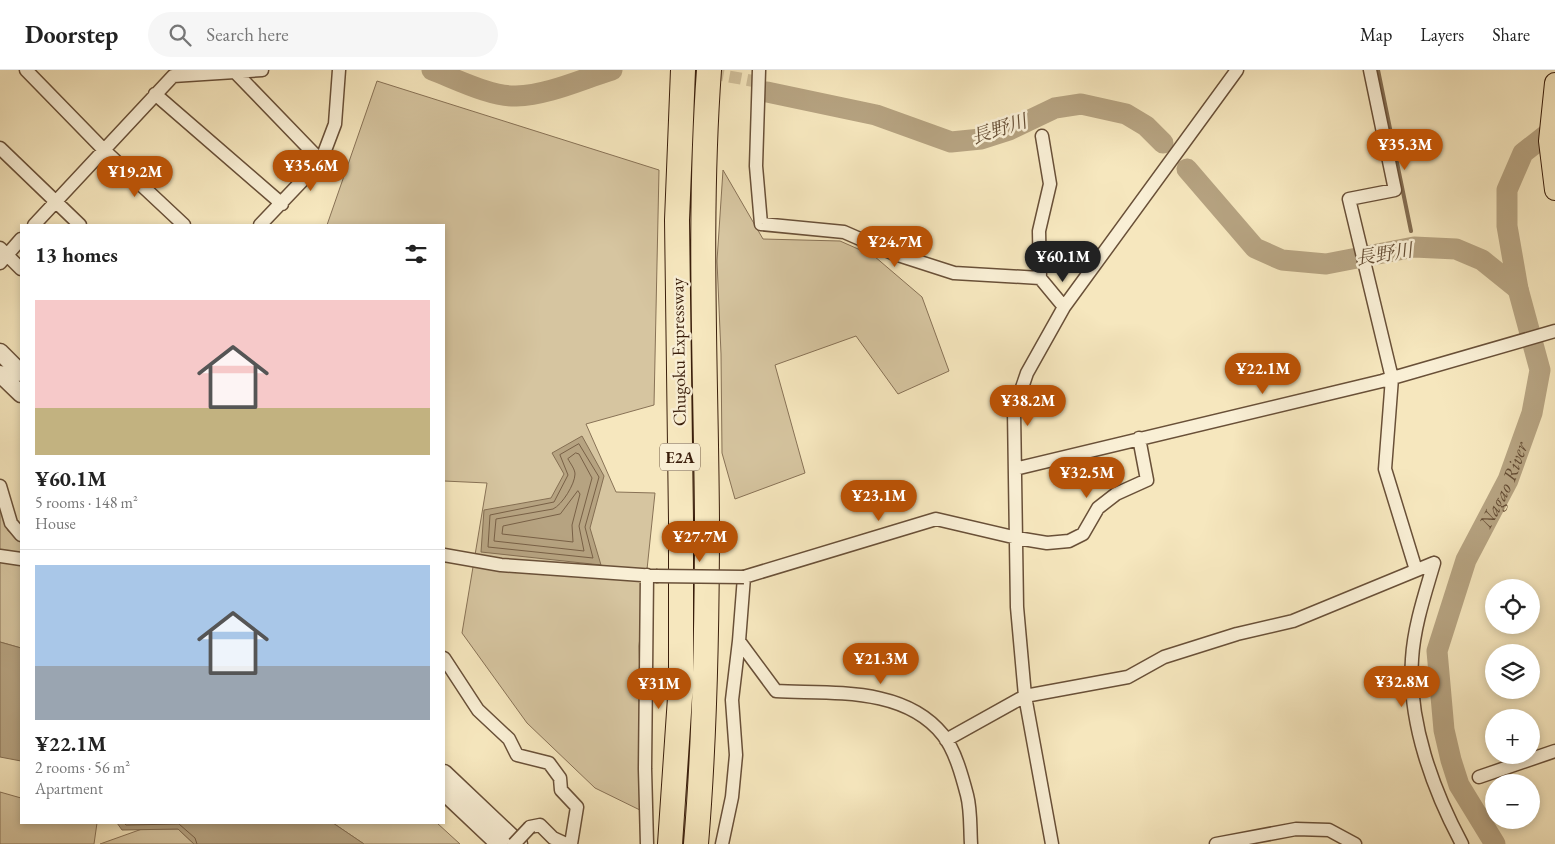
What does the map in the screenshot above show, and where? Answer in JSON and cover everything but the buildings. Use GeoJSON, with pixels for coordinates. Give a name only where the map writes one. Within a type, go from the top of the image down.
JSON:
{"type":"FeatureCollection","features":[{"type":"Feature","properties":{"kind":"highway","name":"Chugoku Expressway"},"geometry":{"type":"LineString","coordinates":[[670,844],[681,684],[677,220],[683,70]]}},
{"type":"Feature","properties":{"kind":"highway","name":"Chugoku Expressway"},"geometry":{"type":"LineString","coordinates":[[696,844],[706,683],[707,520],[702,220],[704,131],[709,70]]}},
{"type":"Feature","properties":{"kind":"main road"},"geometry":{"type":"LineString","coordinates":[[1555,83],[1550,142],[1555,190]]}},
{"type":"Feature","properties":{"kind":"street"},"geometry":{"type":"LineString","coordinates":[[26,70],[105,151],[183,224]]}},
{"type":"Feature","properties":{"kind":"street"},"geometry":{"type":"LineString","coordinates":[[35,224],[105,151],[155,94],[174,76],[262,70]]}},
{"type":"Feature","properties":{"kind":"street"},"geometry":{"type":"LineString","coordinates":[[261,224],[321,161],[335,124],[339,70]]}},
{"type":"Feature","properties":{"kind":"street"},"geometry":{"type":"LineString","coordinates":[[759,70],[756,166],[761,224],[844,232],[892,253],[954,273],[1040,278]]}},
{"type":"Feature","properties":{"kind":"street"},"geometry":{"type":"LineString","coordinates":[[1052,844],[1025,696],[1017,607],[1014,411],[1027,373],[1064,307],[1237,70]]}},
{"type":"Feature","properties":{"kind":"street"},"geometry":{"type":"LineString","coordinates":[[1370,70],[1395,190],[1349,199],[1392,378],[1385,469],[1416,570]]}},
{"type":"Feature","properties":{"kind":"street"},"geometry":{"type":"LineString","coordinates":[[235,72],[321,161]]}},
{"type":"Feature","properties":{"kind":"street"},"geometry":{"type":"LineString","coordinates":[[155,94],[282,204]]}},
{"type":"Feature","properties":{"kind":"street"},"geometry":{"type":"LineString","coordinates":[[1042,136],[1050,184],[1039,231],[1040,278],[1064,307]]}},
{"type":"Feature","properties":{"kind":"street"},"geometry":{"type":"LineString","coordinates":[[0,148],[79,224]]}},
{"type":"Feature","properties":{"kind":"street"},"geometry":{"type":"LineString","coordinates":[[20,240],[2,255],[20,268]]}},
{"type":"Feature","properties":{"kind":"street"},"geometry":{"type":"LineString","coordinates":[[1015,469],[1392,378],[1555,331]]}},
{"type":"Feature","properties":{"kind":"street"},"geometry":{"type":"LineString","coordinates":[[0,352],[20,371]]}},
{"type":"Feature","properties":{"kind":"street"},"geometry":{"type":"LineString","coordinates":[[0,374],[20,393]]}},
{"type":"Feature","properties":{"kind":"street"},"geometry":{"type":"LineString","coordinates":[[445,555],[501,564],[652,575],[744,577],[936,519],[1017,538],[1047,542],[1069,541],[1083,534],[1098,508],[1116,494],[1147,480],[1139,438]]}},
{"type":"Feature","properties":{"kind":"street"},"geometry":{"type":"LineString","coordinates":[[0,486],[11,523],[20,534]]}},
{"type":"Feature","properties":{"kind":"street"},"geometry":{"type":"LineString","coordinates":[[0,556],[20,559]]}},
{"type":"Feature","properties":{"kind":"street"},"geometry":{"type":"LineString","coordinates":[[946,740],[1025,696],[1128,677],[1164,657],[1237,634],[1293,621],[1434,563],[1417,626],[1412,660],[1414,698],[1423,746],[1436,788],[1462,844]]}},
{"type":"Feature","properties":{"kind":"street"},"geometry":{"type":"LineString","coordinates":[[647,844],[645,769],[652,575]]}},
{"type":"Feature","properties":{"kind":"street"},"geometry":{"type":"LineString","coordinates":[[722,844],[732,797],[736,754],[732,700],[744,577]]}},
{"type":"Feature","properties":{"kind":"street"},"geometry":{"type":"LineString","coordinates":[[739,641],[776,691],[865,696],[906,705],[926,718],[946,740],[954,755],[967,796],[971,844]]}},
{"type":"Feature","properties":{"kind":"street"},"geometry":{"type":"LineString","coordinates":[[445,660],[478,710],[509,739],[517,755],[549,763],[560,778],[561,790],[577,807],[571,844]]}},
{"type":"Feature","properties":{"kind":"street"},"geometry":{"type":"LineString","coordinates":[[1479,777],[1555,752]]}},
{"type":"Feature","properties":{"kind":"street"},"geometry":{"type":"LineString","coordinates":[[445,774],[519,844]]}},
{"type":"Feature","properties":{"kind":"street"},"geometry":{"type":"LineString","coordinates":[[445,793],[500,844]]}},
{"type":"Feature","properties":{"kind":"street"},"geometry":{"type":"LineString","coordinates":[[514,844],[530,828],[540,825],[553,838],[566,844]]}},
{"type":"Feature","properties":{"kind":"street"},"geometry":{"type":"LineString","coordinates":[[1216,844],[1296,829],[1330,830],[1355,844]]}},
{"type":"Feature","properties":{"kind":"shaded area"},"geometry":{"type":"Polygon","coordinates":[[[377,81],[659,170],[654,405],[586,424],[616,492],[655,493],[639,646],[644,812],[595,788],[527,723],[462,633],[487,483],[445,481],[445,224],[327,224],[377,81]]]}},
{"type":"Feature","properties":{"kind":"shaded area"},"geometry":{"type":"Polygon","coordinates":[[[723,170],[763,239],[840,241],[874,256],[922,297],[949,371],[898,394],[856,336],[775,365],[805,473],[735,499],[722,453],[721,354],[717,261],[723,170]]]}},
{"type":"Feature","properties":{"kind":"shaded area"},"geometry":{"type":"Polygon","coordinates":[[[0,509],[8,531],[20,539],[20,648],[0,642],[0,509]]]}},
{"type":"Feature","properties":{"kind":"shaded area"},"geometry":{"type":"Polygon","coordinates":[[[0,792],[20,798],[20,824],[97,824],[94,844],[0,844],[0,792]]]}},
{"type":"Feature","properties":{"kind":"shaded area"},"geometry":{"type":"Polygon","coordinates":[[[334,824],[438,824],[460,844],[364,844],[334,824]]]}},
{"type":"Feature","properties":{"kind":"shaded area"},"geometry":{"type":"Polygon","coordinates":[[[142,829],[178,829],[194,844],[100,844],[142,829]]]}},
{"type":"Feature","properties":{"kind":"water"},"geometry":{"type":"Polygon","coordinates":[[[582,436],[604,476],[590,528],[601,565],[481,552],[484,510],[551,498],[564,474],[552,453],[582,436]]]}},
{"type":"Feature","properties":{"kind":"water"},"geometry":{"type":"Polygon","coordinates":[[[0,642],[20,648],[20,761],[0,757],[0,642]]]}},
{"type":"Feature","properties":{"kind":"water"},"geometry":{"type":"Polygon","coordinates":[[[118,824],[334,824],[364,844],[194,844],[178,829],[122,830],[118,824]]]}},
{"type":"Feature","properties":{"kind":"waterway","name":"長野川"},"geometry":{"type":"LineString","coordinates":[[432,70],[485,91],[506,96],[541,93],[612,70]]}},
{"type":"Feature","properties":{"kind":"waterway"},"geometry":{"type":"LineString","coordinates":[[1378,70],[1411,231]]}},
{"type":"Feature","properties":{"kind":"waterway","name":"長野川"},"geometry":{"type":"LineString","coordinates":[[767,92],[876,115],[951,142],[981,139],[1009,130],[1055,108],[1081,104],[1126,114],[1146,126],[1163,143]]}},
{"type":"Feature","properties":{"kind":"waterway","name":"Nagao River"},"geometry":{"type":"LineString","coordinates":[[1495,844],[1459,785],[1451,760],[1444,730],[1437,651],[1466,560],[1508,480],[1532,413],[1540,370],[1518,289],[1507,226],[1507,190],[1523,153],[1555,128]]}},
{"type":"Feature","properties":{"kind":"waterway","name":"長野川"},"geometry":{"type":"LineString","coordinates":[[1187,169],[1255,248],[1282,260],[1326,264],[1414,247],[1456,249],[1482,260],[1518,289]]}},
{"type":"Feature","properties":{"kind":"tunnel"},"geometry":{"type":"LineString","coordinates":[[694,70],[759,82]]}}]}
